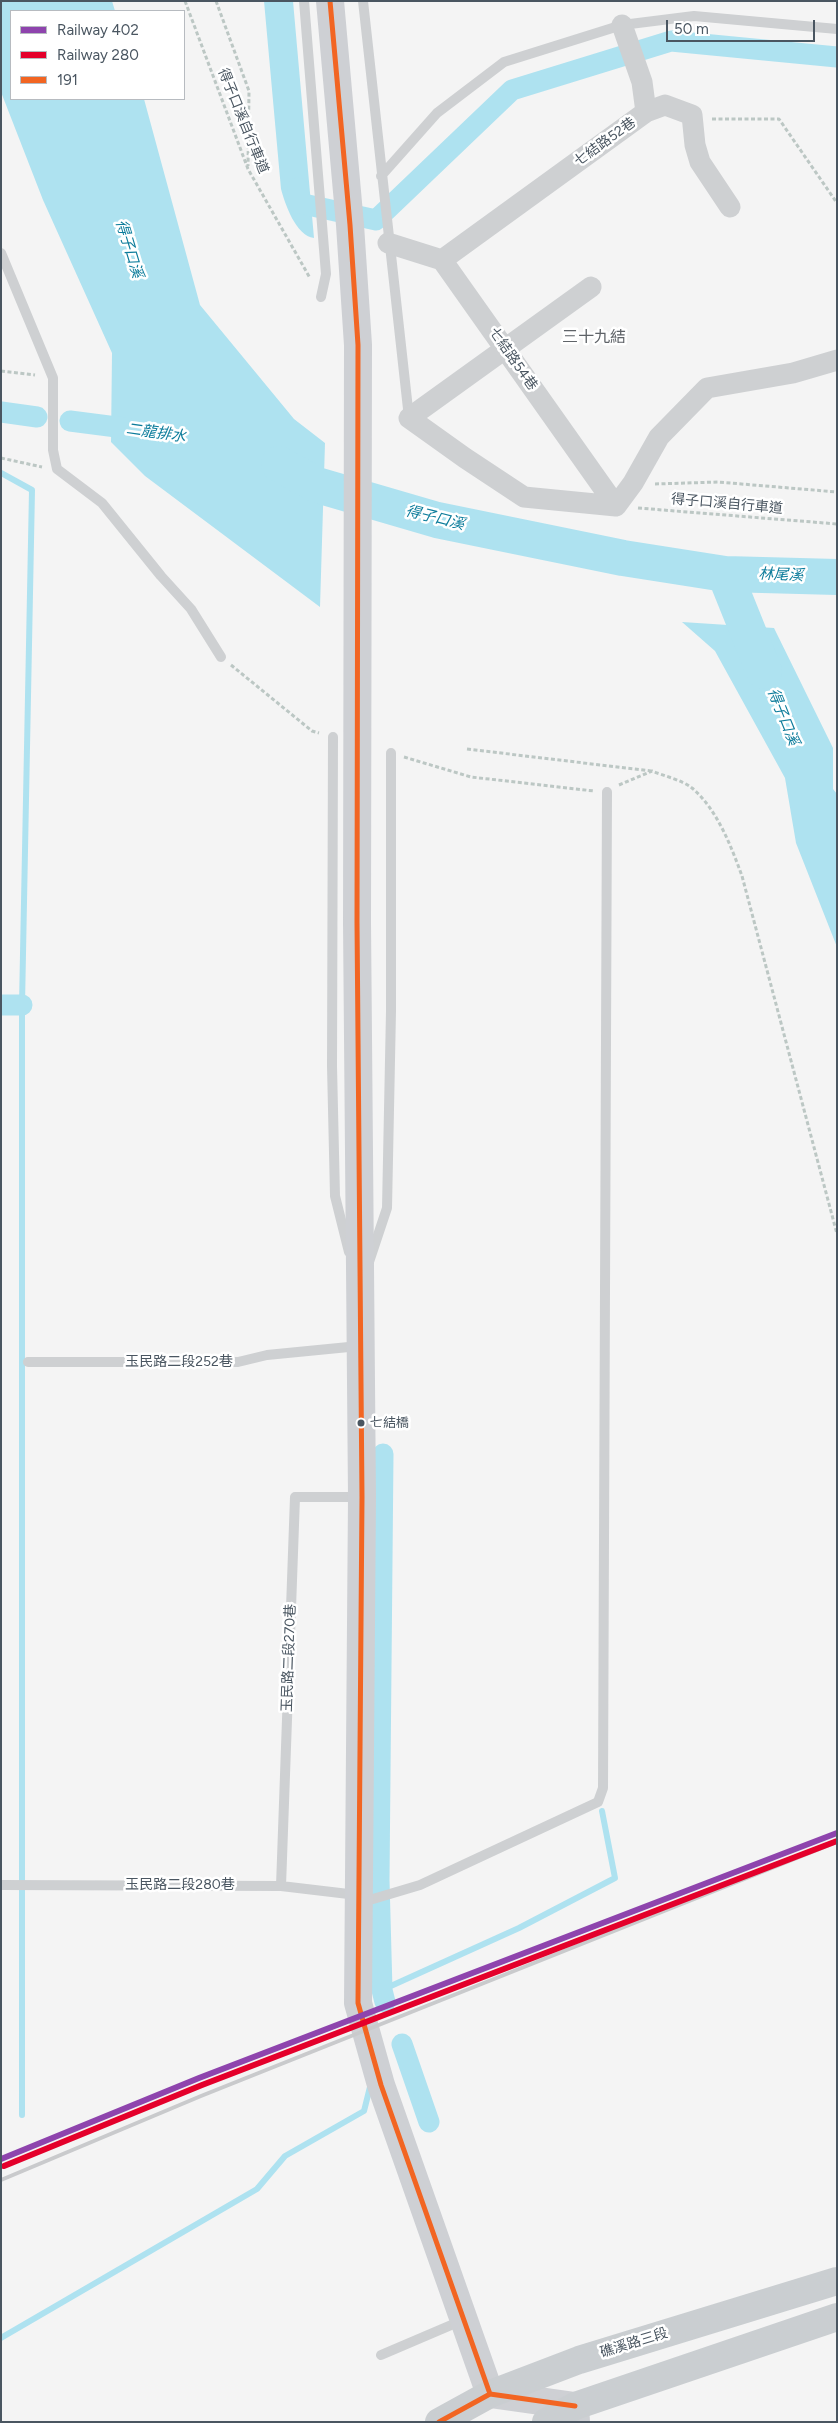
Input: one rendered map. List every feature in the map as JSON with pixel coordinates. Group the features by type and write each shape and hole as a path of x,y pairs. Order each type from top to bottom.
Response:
{"main road":[{"name":"礁溪路三段","path":"439,2422 490,2394 579,2360 837,2281"},
{"path":"546,2422 575,2414 837,2317"}],"street":[{"path":"330,1 350,225 358,345 357,922 359,1346 362,1498 357,1895 358,2003 381,2084 490,2394 575,2414"},
{"path":"622,25 642,82 646,112"},
{"name":"七結路52巷","path":"442,260 646,112 665,105 692,115"},
{"path":"692,115 695,145 700,162 730,207"},
{"path":"388,243 442,260"},
{"name":"七結路54巷","path":"442,260 616,506"},
{"path":"591,287 409,418 464,458 524,497 616,506 633,482 659,437 707,388 793,373 837,360"}],"lane":[{"path":"304,1 326,274 321,298"},
{"path":"362,1 409,418"},
{"path":"381,176 437,113 504,62 622,25 694,16 837,29"},
{"path":"1,253 53,378 53,450 57,469 102,503 160,576 191,609 221,657"},
{"path":"333,737 332,1066 335,1196 359,1294"},
{"path":"359,1294 387,1208 391,1011 391,753"},
{"name":"玉民路二段280巷","path":"1,1885 281,1886 357,1895 373,1899 420,1885 598,1802 603,1788 607,792"},
{"name":"玉民路二段252巷","path":"28,1362 238,1362 267,1355 359,1346"},
{"name":"玉民路二段270巷","path":"281,1886 295,1497 362,1498"},
{"path":"381,2355 464,2319"}],"path":[{"name":"得子口溪自行車道","path":"185,1 248,169 321,298"},
{"path":"216,1 249,91 248,169"},
{"path":"692,115 704,119 779,119 837,203"},
{"path":"1,370 53,378"},
{"path":"1,458 57,469"},
{"path":"633,482 666,485 718,482 837,492"},
{"name":"得子口溪自行車道","path":"616,506 837,524"},
{"path":"467,748 652,771 690,787 703,800 731,845 742,876 837,1234"},
{"path":"607,792 624,782 652,771"}],"water":[{"path":"1,1 112,1 115,10 10,10 10,100 144,100 200,305 294,419 325,443 320,607 145,476 111,442 112,353 43,200 1,92"},
{"path":"264,1 293,1 314,238 302,232 297,226 288,211 281,189"},
{"path":"682,622 774,628 833,748 833,789 837,794 837,947 796,843 785,778 715,651"}],"waterway":[{"path":"298,188 299,203 376,220 512,90 671,41 837,57"},
{"name":"二龍排水","path":"1,412 37,417"},
{"name":"二龍排水","path":"70,421 140,430"},
{"name":"得子口溪","path":"279,464 317,485 437,520 623,558 725,574 837,577"},
{"path":"1,473 32,490 22,1005 22,2115"},
{"name":"得子口溪","path":"725,574 764,671"},
{"path":"1,1005 22,1005"},
{"path":"383,1454 379,1880 382,1990 385,2002"},
{"path":"382,1990 519,1928 615,1878 602,1811"},
{"path":"402,2044 429,2122"},
{"path":"1,2338 257,2189 285,2156 364,2111 370,2087"}],"railway":[{"path":"1,2180 201,2096 837,1842"}],"rail line":[{"name":"402","path":"1,2159 199,2078 837,1833"},
{"name":"280","path":"4,2166 202,2085 837,1841"}],"transit line":[{"name":"191","path":"330,1 350,225 358,345 357,922 362,1497 358,2003 381,2085 490,2394"},
{"name":"191","path":"490,2394 575,2406"},
{"name":"191","path":"439,2422 490,2394"}],"place":[{"name":"七結橋","path":"361,1423"}],"district":[{"name":"三十九結","path":"594,337"}],"water label":[{"name":"林尾溪","path":"781,575"}]}
